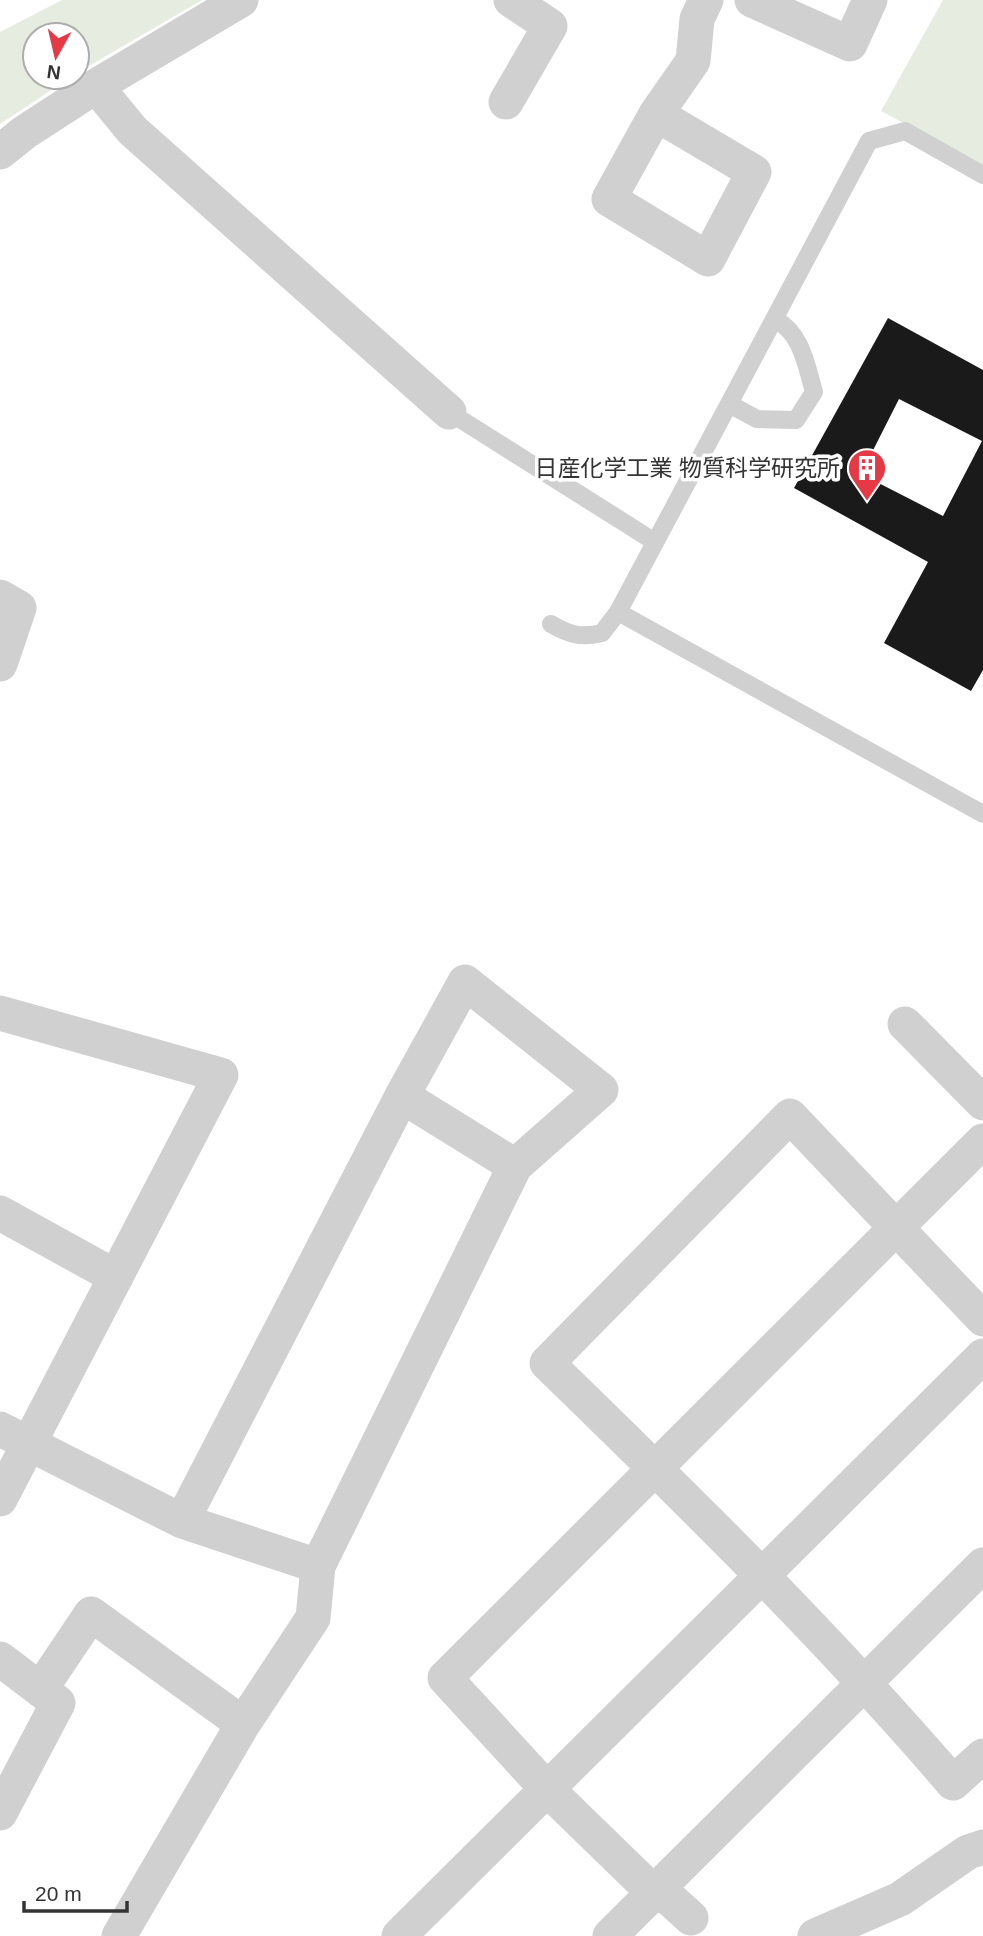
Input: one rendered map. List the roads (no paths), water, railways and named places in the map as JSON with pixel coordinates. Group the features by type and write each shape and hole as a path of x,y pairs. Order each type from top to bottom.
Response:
{"street":[{"path":"0,152 25,132 96,86 241,0"},
{"path":"506,102 550,26 511,0"},
{"path":"656,114 693,61 697,19 706,0"},
{"path":"752,0 850,44 870,0"},
{"path":"96,86 124,121 163,158 449,412"},
{"path":"0,597 19,608 0,664"},
{"path":"119,1936 243,1724 313,1618 318,1566 515,1166 601,1090 466,982 402,1096 182,1521"},
{"path":"0,1013 221,1075 116,1277 14,1437 0,1499"},
{"path":"905,1024 983,1103"},
{"path":"402,1096 515,1166"},
{"path":"983,1320 790,1116 547,1363 763,1574 866,1682 954,1783 983,1756"},
{"path":"691,1918 668,1897 654,1893 547,1789 445,1678 657,1470 983,1141"},
{"path":"0,1213 116,1277"},
{"path":"399,1936 983,1356"},
{"path":"14,1437 182,1521 318,1566"},
{"path":"610,1936 983,1565"},
{"path":"42,1687 91,1614 243,1724"},
{"path":"0,1659 42,1687 58,1703 0,1813"},
{"path":"816,1936 900,1899 978,1855"}],"lane":[{"path":"551,624 570,635 602,633 618,612 869,141 905,131 983,175"},
{"path":"729,404 757,419 796,420 814,392 797,341 788,326 775,319"},
{"path":"449,412 655,542"},
{"path":"618,612 983,814"}],"place":[{"name":"日産化学工業 物質科学研究所","path":"867,502"}]}
